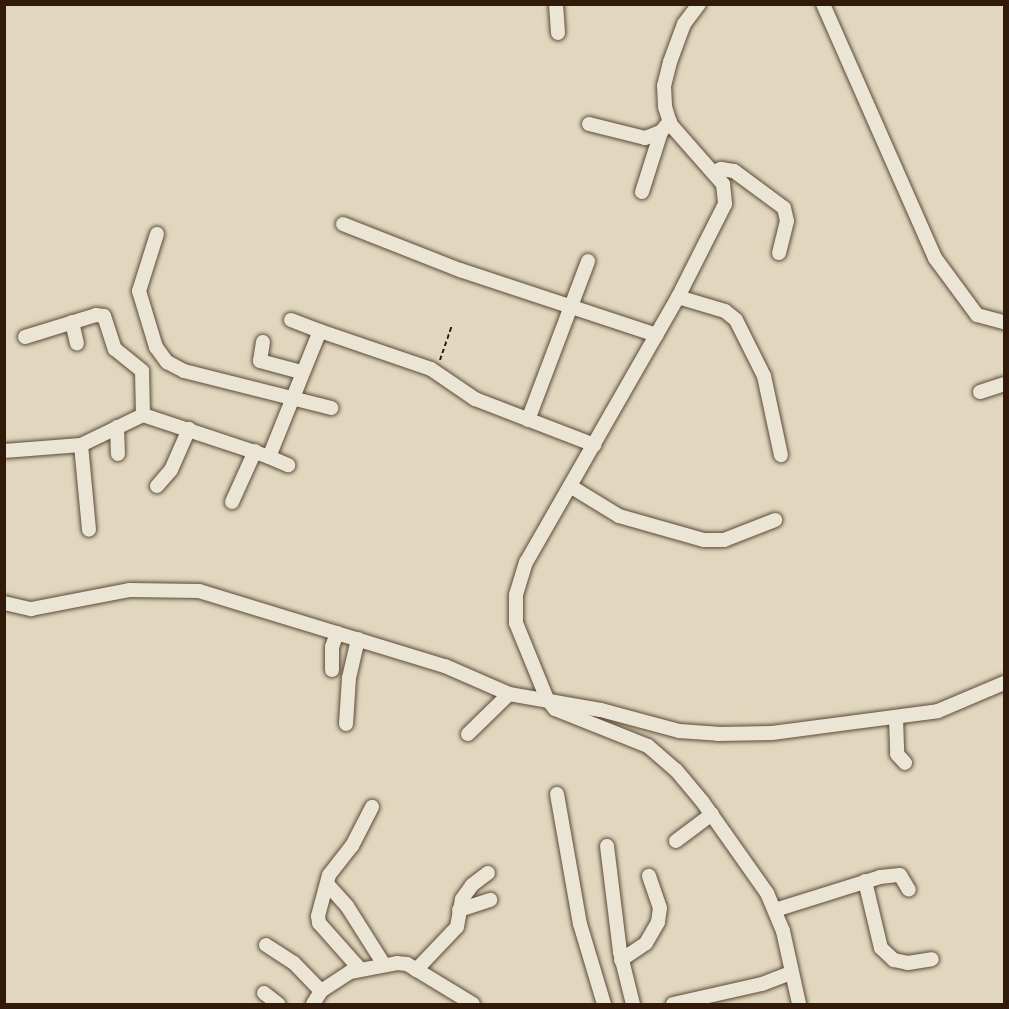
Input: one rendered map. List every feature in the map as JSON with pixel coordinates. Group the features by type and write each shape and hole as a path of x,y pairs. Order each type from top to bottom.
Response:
{"street":[{"path":"556,4 558,33"},
{"path":"642,192 665,127 664,86 684,24 699,4"},
{"path":"823,4 935,258 976,315 1005,322"},
{"path":"589,124 645,138 665,127"},
{"path":"665,127 713,172 724,187 725,204 657,335 526,562 516,595 518,633 547,699 561,712 648,746 676,770 712,814 767,893 775,910 783,931 799,1005"},
{"path":"713,172 721,169 734,171 784,208 787,221 779,253"},
{"path":"343,224 460,270 657,335"},
{"path":"157,234 139,291 161,355 178,369 331,408"},
{"path":"528,420 588,261"},
{"path":"678,297 725,311 736,320 769,392 781,455"},
{"path":"25,337 96,315 106,318 115,349 142,371 143,415"},
{"path":"291,320 436,371 475,399 594,445"},
{"path":"72,322 77,343"},
{"path":"269,457 301,372 320,331"},
{"path":"263,342 260,361 301,372"},
{"path":"980,392 1005,384"},
{"path":"4,451 81,445 143,415 255,451 288,465"},
{"path":"117,427 118,454"},
{"path":"157,486 174,465 189,429"},
{"path":"81,445 89,530"},
{"path":"232,502 255,451"},
{"path":"570,486 620,516 704,540 724,540 775,520"},
{"path":"4,603 31,609 130,590 182,589 445,666 509,694 547,699 679,731 718,734 772,733 896,718 938,711 1005,683"},
{"path":"332,670 332,647 337,633"},
{"path":"346,724 349,678 358,639"},
{"path":"468,734 509,694"},
{"path":"896,718 897,754 904,763"},
{"path":"557,794 580,924 604,1005"},
{"path":"359,968 319,923 329,875 352,846 372,807"},
{"path":"676,841 712,814"},
{"path":"607,846 621,960 633,1005"},
{"path":"416,970 457,927 459,910 467,891 488,873"},
{"path":"775,910 865,881 900,875 909,890"},
{"path":"621,960 646,943 658,922 660,908 649,876"},
{"path":"865,881 881,948 894,960 921,963 932,959"},
{"path":"328,885 347,906 383,963"},
{"path":"459,910 490,900"},
{"path":"266,945 294,963 321,991"},
{"path":"313,1005 321,991 359,968 383,963 406,964 473,1005"},
{"path":"673,1005 762,984 791,973"},
{"path":"264,993 278,1005"}],"path":[{"path":"436,371 452,325"}]}
